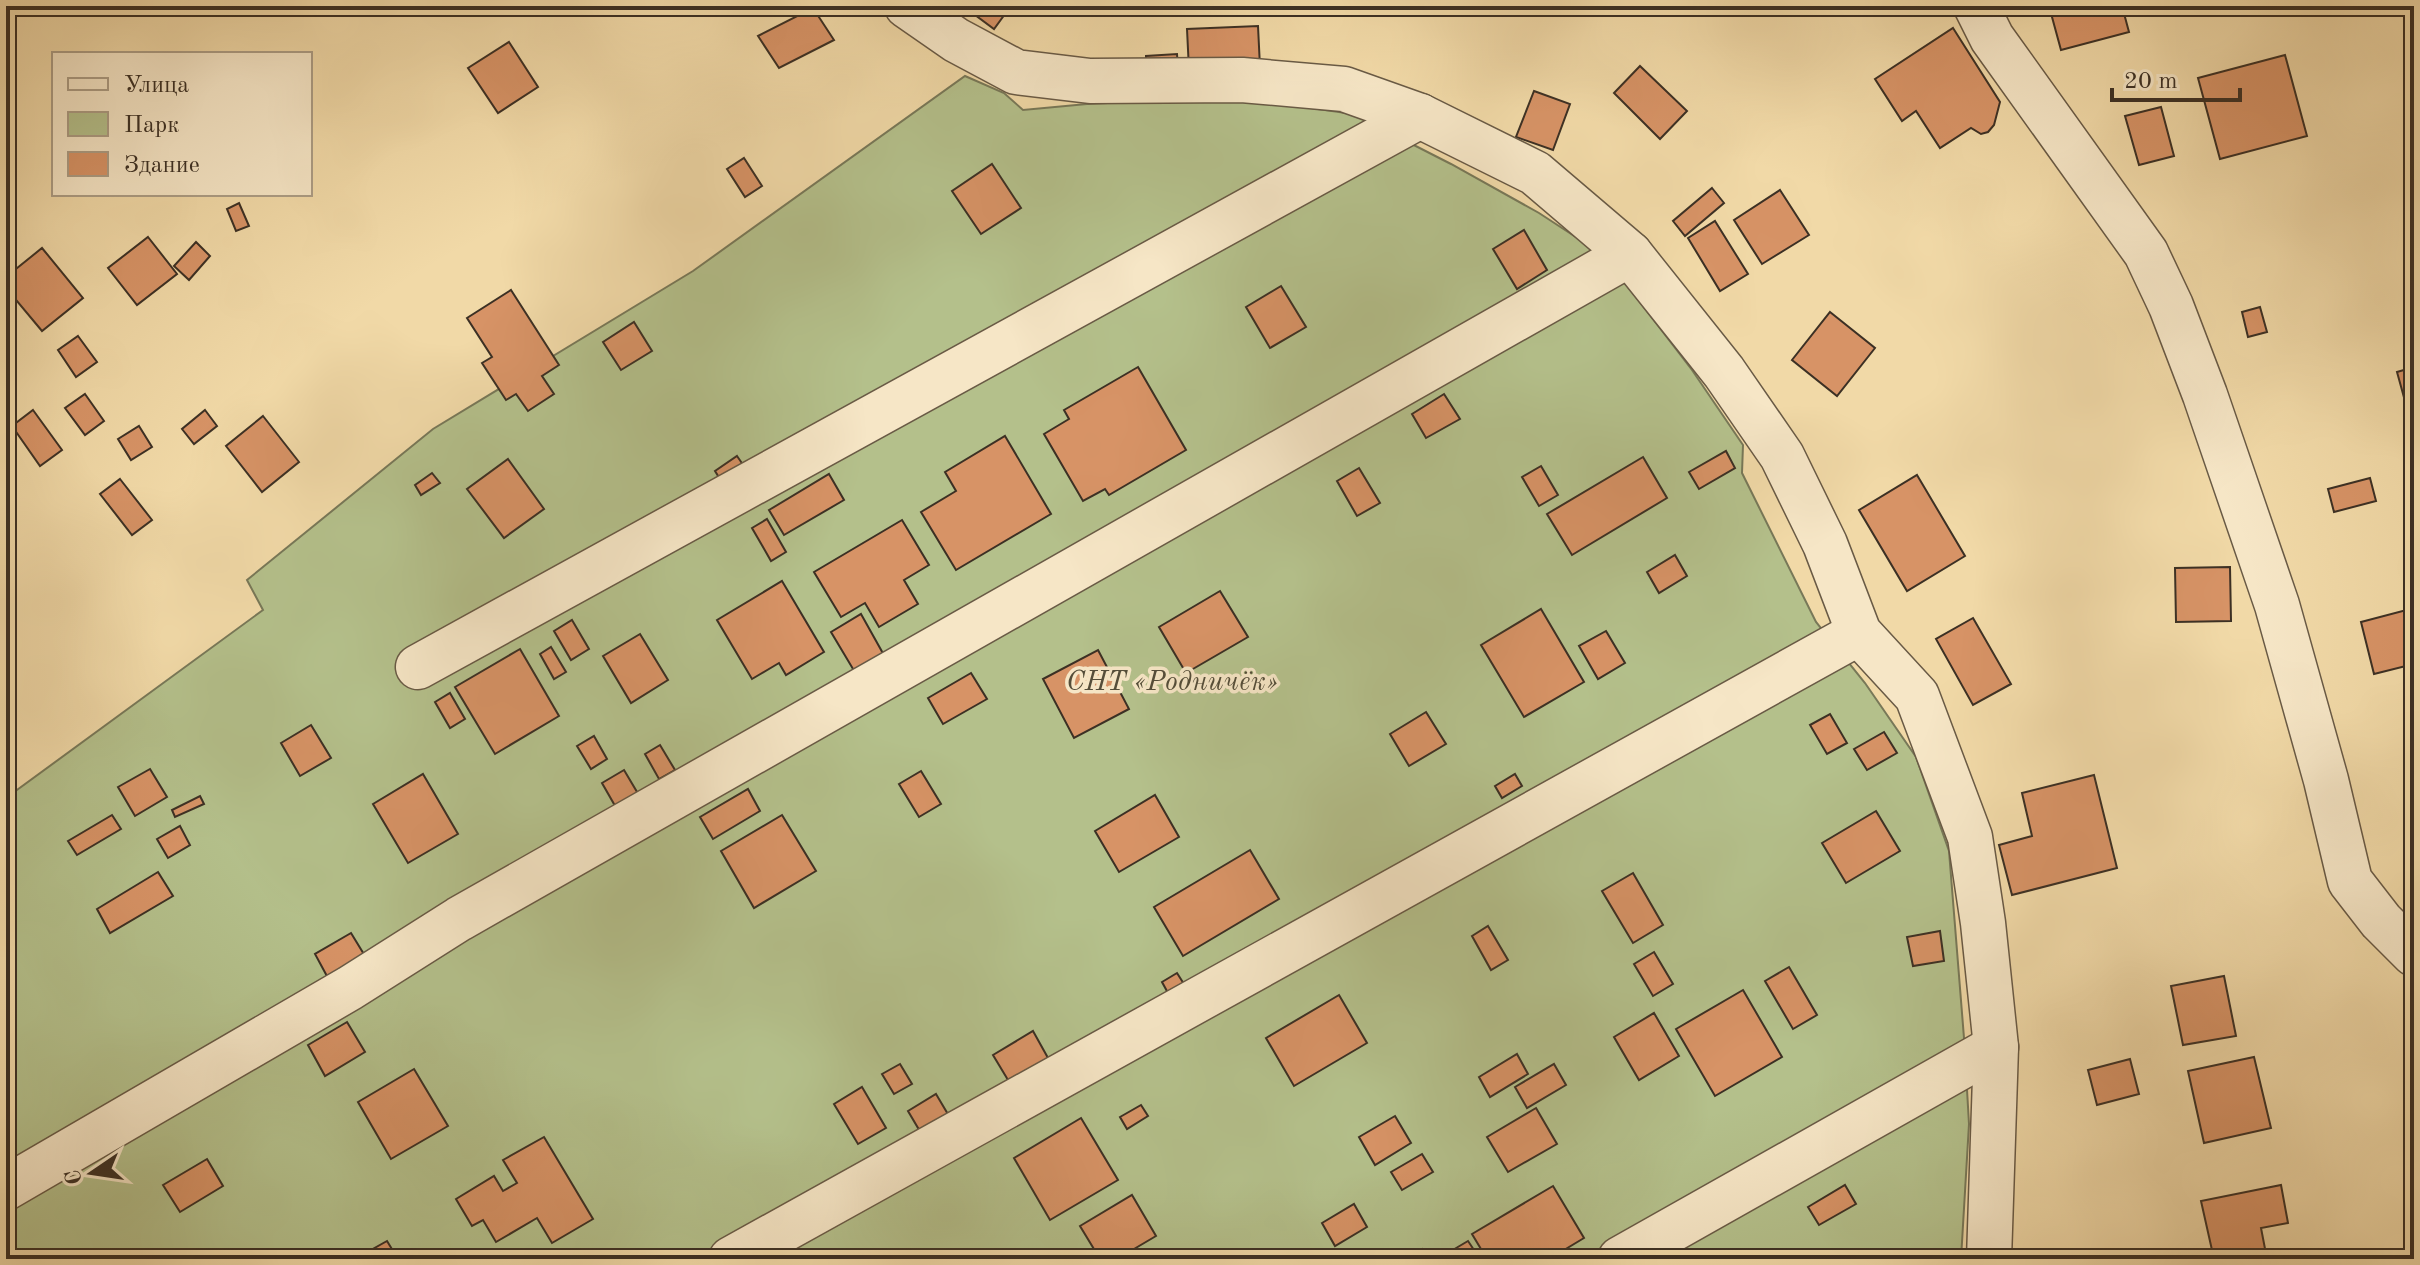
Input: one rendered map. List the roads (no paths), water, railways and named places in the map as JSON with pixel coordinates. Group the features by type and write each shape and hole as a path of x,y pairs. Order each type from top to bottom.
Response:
{"street":[{"path":"907,6 956,40 1016,72 1090,81 1242,80 1344,89 1420,116 1535,173 1630,254 1724,372 1782,456 1825,544 1859,633 1917,696 1970,837 1996,1047 1989,1259"},
{"path":"1976,6 1992,38 2146,253 2171,306 2277,605 2326,780 2350,881 2381,921 2414,954"},
{"path":"418,667 1420,116"},
{"path":"6,1188 350,988 459,919 1630,254"},
{"path":"731,1259 1859,633"},
{"path":"1620,1259 1996,1047"}],"park label":[{"name":"СНТ «Родничёк»","path":"1172,680"}]}
